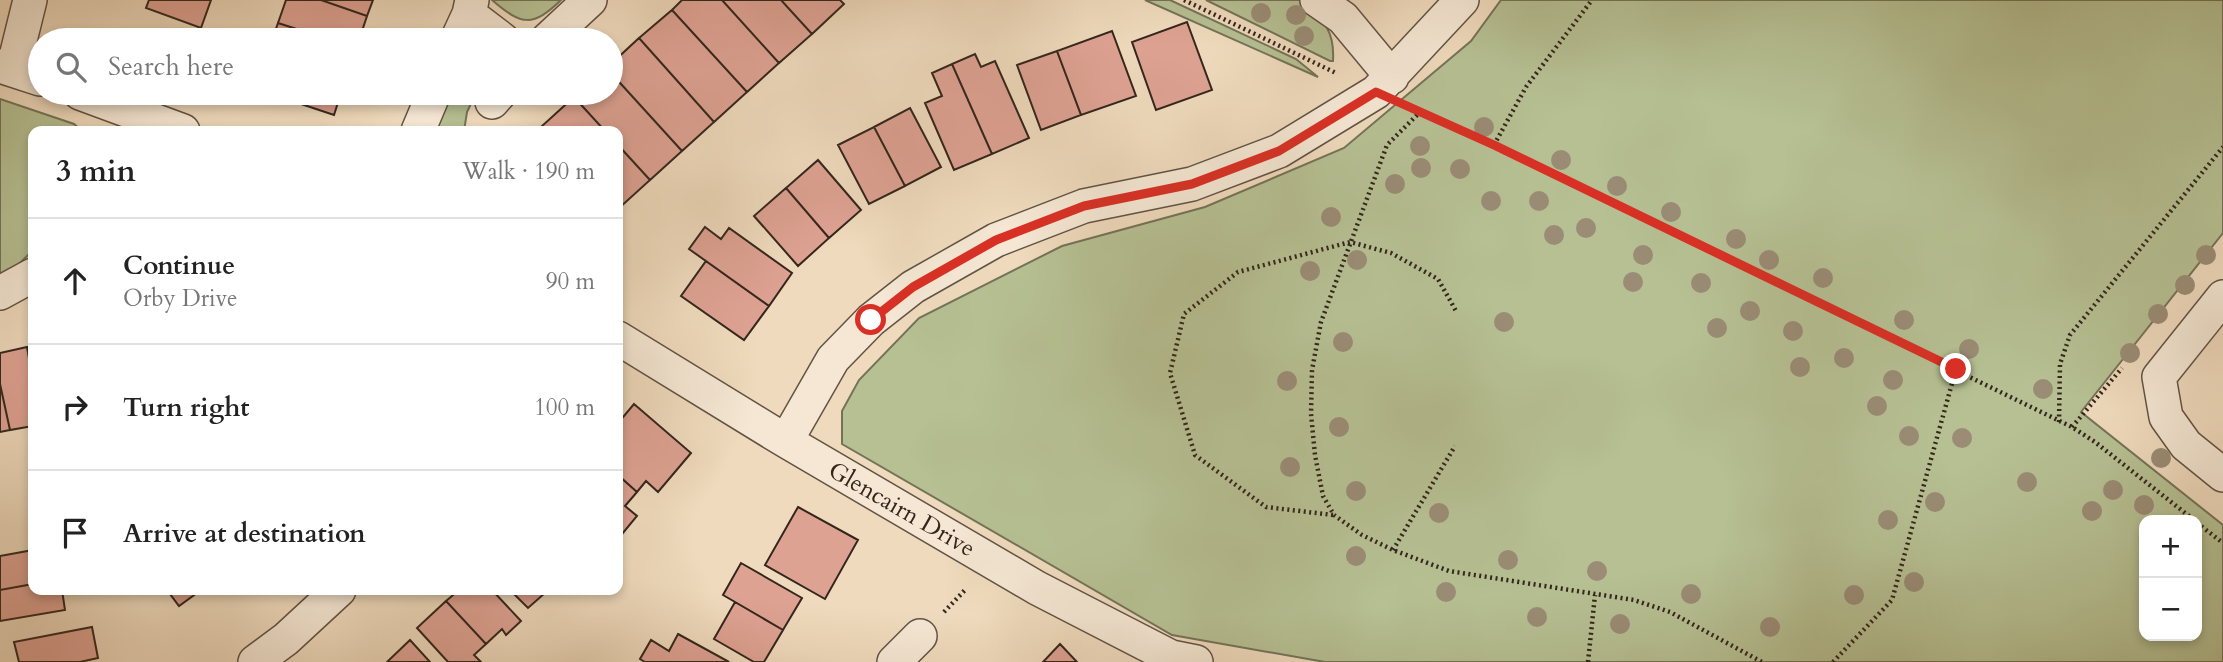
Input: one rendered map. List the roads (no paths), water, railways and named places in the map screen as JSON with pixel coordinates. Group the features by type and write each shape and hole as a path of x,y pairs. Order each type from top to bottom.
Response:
{"street":[{"path":"18,71 30,0"},
{"path":"560,28 590,0"},
{"path":"1317,0 1343,18 1384,84"},
{"path":"786,441 833,359 871,320 913,287 996,240 1084,206 1192,184 1279,151 1384,84 1462,0"},
{"path":"466,18 483,28"},
{"path":"106,105 146,124"},
{"path":"420,126 429,105"},
{"path":"0,293 28,278"},
{"path":"2223,297 2159,377 2166,417 2186,445 2223,475"},
{"name":"Glencairn Drive","path":"623,341 1037,589 1171,657 1196,662"},
{"path":"255,662 286,639 334,595"},
{"path":"894,662 919,636"}]}
